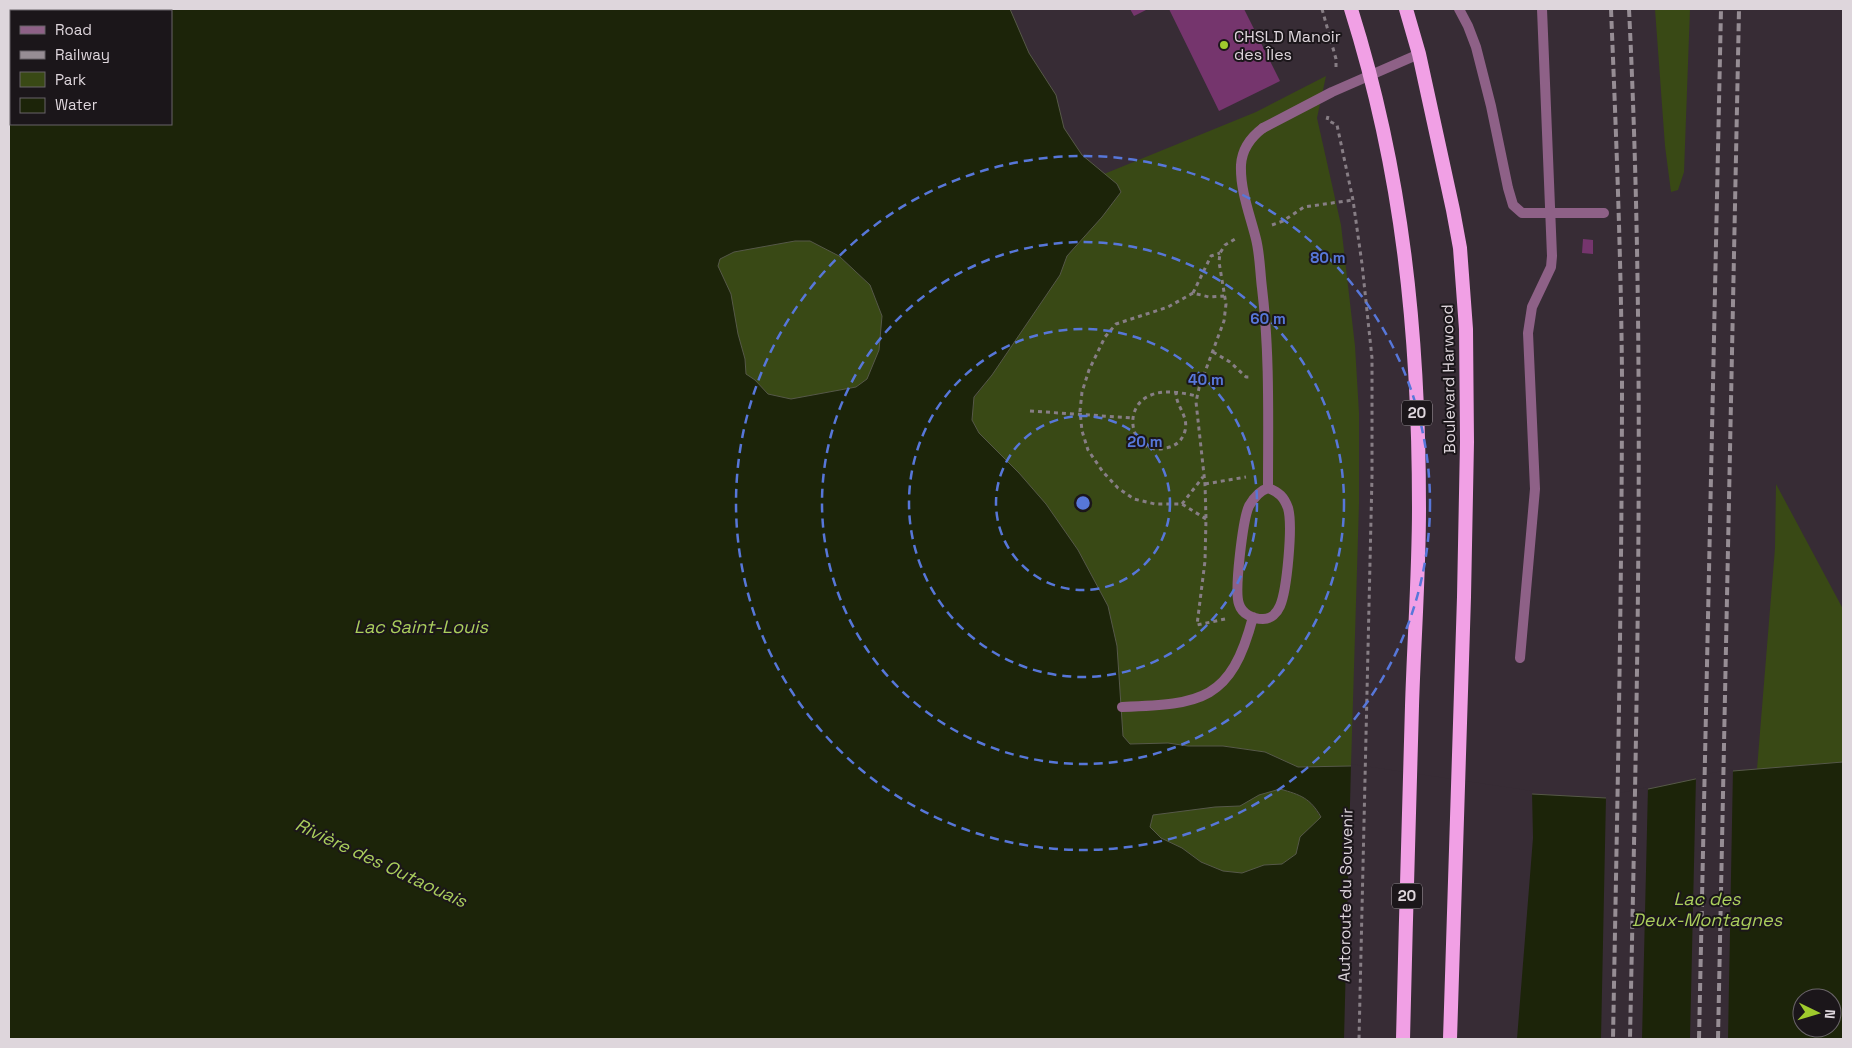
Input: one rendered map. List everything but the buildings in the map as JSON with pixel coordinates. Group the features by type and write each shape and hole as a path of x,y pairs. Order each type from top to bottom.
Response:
{"highway":[{"name":"Boulevard Harwood","path":"1351,9 1384,133 1399,212 1408,275 1414,351 1419,511 1403,1039"},
{"name":"Boulevard Harwood","path":"1406,9 1420,54 1453,210 1460,248 1466,329 1466,510 1450,1039"}],"street":[{"path":"1458,9 1468,26 1476,47 1492,106 1513,205 1522,213 1604,213"},
{"path":"1520,658 1535,489 1528,333 1532,308 1550,267 1552,256 1542,9"},
{"path":"1268,488 1268,383 1265,310 1257,242 1242,182 1241,166 1243,153 1255,134 1263,128 1308,104 1420,54"},
{"path":"1268,488 1278,492 1284,500 1290,523 1284,594 1276,614 1269,618 1253,617 1245,614 1239,604 1237,591 1248,508 1263,490 1268,488"},
{"path":"1122,707 1166,705 1188,701 1206,695 1221,685 1234,670 1249,633 1253,617"}],"path":[{"path":"1322,9 1336,59 1336,68"},
{"path":"1267,228 1283,221 1304,207 1353,200 1337,126 1327,120"},
{"name":"Autoroute du Souvenir","path":"1353,200 1362,264 1372,367 1372,476 1359,1039"},
{"path":"1228,618 1196,625 1202,596 1206,519 1204,484 1196,421 1197,396 1224,321 1226,304 1219,262 1220,253 1225,245 1238,238"},
{"path":"1206,519 1182,504 1155,504 1134,499 1118,488 1103,472 1088,450 1082,431 1080,414 1082,392 1088,370 1104,337 1116,324 1168,307 1193,294 1211,256 1220,253"},
{"path":"1193,294 1209,297 1224,296"},
{"path":"1213,352 1230,362 1246,377"},
{"path":"1176,391 1176,400 1186,422 1180,440 1173,446 1162,449 1143,444 1137,438 1132,428 1133,418 1143,399 1151,395 1176,391 1197,396"},
{"path":"1030,411 1133,418"},
{"path":"1182,504 1203,477"},
{"path":"1204,484 1249,477"}],"green space":[{"path":"1655,9 1690,9 1684,172 1678,190 1671,192 1665,146"},
{"path":"1326,76 1317,118 1341,225 1355,346 1359,413 1359,504 1351,766 1298,767 1265,752 1223,746 1188,746 1168,743 1130,744 1123,736 1117,646 1108,606 1078,550 1019,473 979,433 972,420 974,398 992,375 1060,275 1067,256 1102,217 1121,192 1117,184 1104,174 1256,112"},
{"path":"795,241 810,241 839,256 870,285 882,316 879,350 867,379 856,387 791,399 768,394 755,380 746,375 745,359 718,266 720,259 734,252"},
{"path":"1776,484 1843,609 1843,762 1757,769 1775,548"},
{"path":"1280,789 1304,798 1313,806 1321,818 1300,837 1296,854 1282,864 1264,865 1242,873 1223,871 1201,862 1182,848 1161,838 1150,827 1152,815 1215,807 1240,806 1259,795"}],"water":[{"name":"Lac Saint-Louis","path":"9,9 1010,9 1029,53 1056,95 1064,128 1082,155 1117,184 1121,192 1102,217 1067,256 1060,275 992,375 974,397 972,420 979,433 1019,473 1046,504 1078,550 1108,606 1117,646 1123,736 1130,744 1168,743 1188,746 1223,746 1265,752 1298,767 1351,766 1532,794 1606,798 1733,771 1843,762 1843,1039 9,1039","holes":["795,241 810,241 839,256 870,285 882,316 879,350 867,379 856,387 791,399 768,394 755,380 746,374 745,359 738,334 731,294 718,266 720,259 734,252","1280,789 1294,793 1309,801 1321,817 1300,837 1296,854 1282,864 1264,865 1242,873 1223,871 1201,862 1182,848 1161,838 1150,827 1153,815 1215,807 1240,806 1259,795"]}],"pier":[{"path":"1351,764 1532,791 1533,838 1517,1039 1344,1039"},
{"path":"1733,769 1728,1039 1690,1039 1696,776"},
{"path":"1648,787 1642,1039 1601,1039 1606,796"}],"railway":[{"path":"1611,9 1622,376 1613,1039"},
{"path":"1629,9 1634,138 1639,395 1637,653 1630,1039"},
{"path":"1699,1039 1721,9"},
{"path":"1718,1039 1739,9"}],"place":[{"name":"CHSLD Manoir des Îles","path":"1224,45"}],"water label":[{"name":"Rivière des Outaouais","path":"381,863"},
{"name":"Lac des Deux-Montagnes","path":"1707,910"}]}
